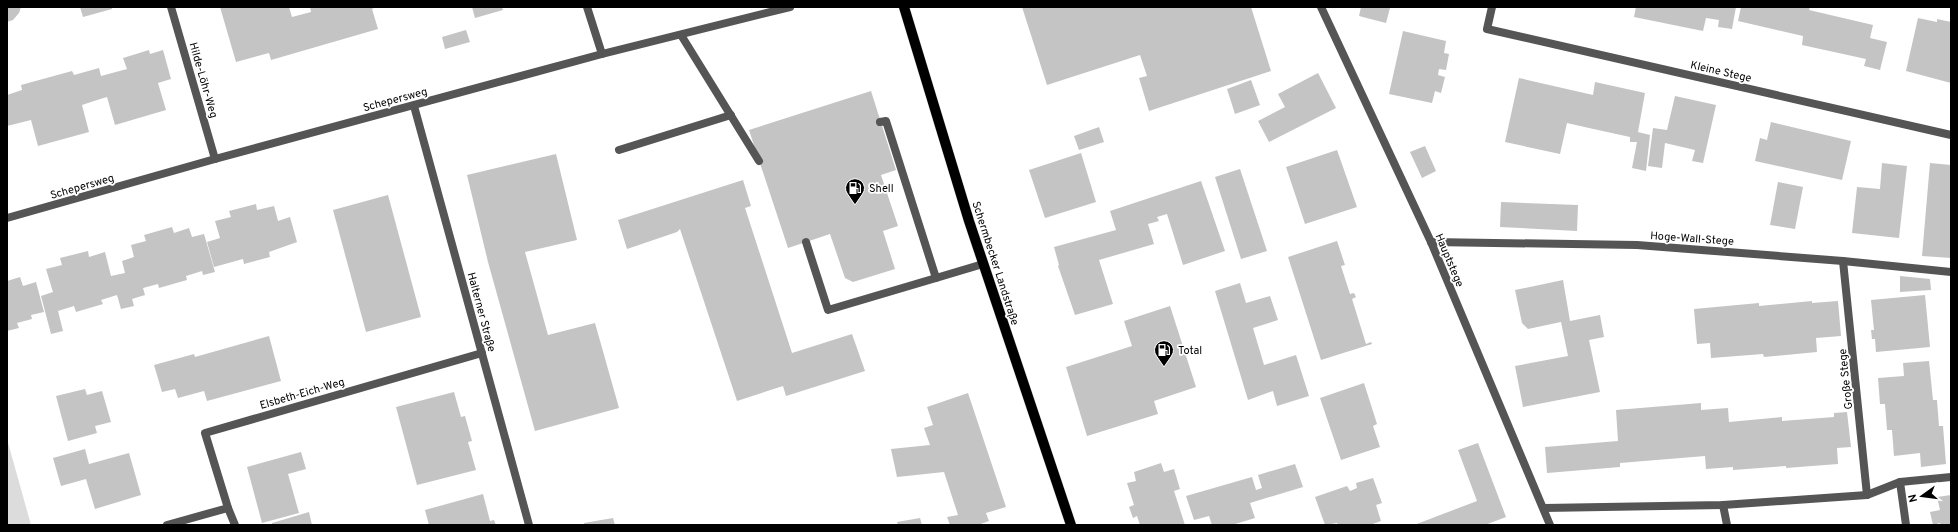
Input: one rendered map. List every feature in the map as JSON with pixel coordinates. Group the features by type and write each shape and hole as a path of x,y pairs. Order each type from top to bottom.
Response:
{"main road":[{"name":"Schermbecker Landstraße","path":"904,7 968,221 1071,525"}],"street":[{"name":"Hilde-Löhr-Weg","path":"171,7 215,159"},
{"path":"587,7 602,54"},
{"name":"Schepersweg","path":"7,218 215,159 602,54 790,7"},
{"name":"Hauptstege","path":"1321,7 1430,242 1550,525"},
{"name":"Kleine Stege","path":"1492,7 1487,29 1951,136"},
{"path":"681,35 759,161"},
{"name":"Halterner Straße","path":"414,106 528,525"},
{"path":"619,150 731,115"},
{"path":"880,122 886,121 936,278"},
{"path":"806,242 828,310 983,264"},
{"name":"Hoge-Wall-Stege","path":"1430,242 1637,245 1843,260 1951,272"},
{"name":"Große Stege","path":"1843,260 1867,495"},
{"name":"Elsbeth-Eich-Weg","path":"235,525 228,508 205,433 482,353"},
{"path":"1544,508 1722,505 1867,495 1900,482 1951,478"},
{"path":"1900,482 1906,525"},
{"path":"1722,505 1727,525"},
{"path":"167,525 228,508"}],"shaded area":[{"path":"7,439 31,525 7,525"}],"building":[{"path":"7,7 21,7 19,13 13,20 7,22"},
{"path":"80,7 112,7 112,9 83,17"},
{"path":"220,7 289,7 292,17 311,12 310,7 376,7 372,9 378,29 271,60 269,53 236,62"},
{"path":"472,7 502,7 503,10 475,18"},
{"path":"1022,7 1251,7 1271,71 1149,111 1139,78 1147,76 1140,55 1047,85"},
{"path":"1361,7 1390,8 1386,23 1359,16"},
{"path":"1636,7 1736,7 1732,29 1718,27 1719,20 1706,18 1703,31 1634,17"},
{"path":"1741,7 1810,7 1809,10 1873,25 1870,38 1887,42 1880,70 1864,66 1866,59 1802,45 1803,36 1738,21"},
{"path":"1918,18 1937,22 1937,19 1951,22 1951,83 1906,71"},
{"path":"466,30 470,42 445,49 442,37"},
{"path":"1403,31 1446,41 1444,53 1449,54 1446,70 1439,69 1438,75 1445,77 1441,93 1435,91 1432,103 1389,94"},
{"path":"149,50 150,54 163,50 171,79 158,83 166,110 115,125 107,97 82,105 89,132 38,146 31,120 7,126 7,95 22,90 21,85 72,71 74,75 99,68 101,76 127,69 123,58"},
{"path":"1318,73 1336,108 1269,142 1258,121 1285,107 1278,94"},
{"path":"1519,78 1593,95 1595,82 1645,93 1638,132 1650,135 1646,171 1632,168 1637,142 1630,142 1630,137 1567,123 1560,154 1505,142"},
{"path":"1251,80 1260,105 1235,114 1227,89"},
{"path":"871,91 896,170 881,175 898,226 883,231 895,269 853,282 845,278 830,234 788,248 749,130"},
{"path":"1675,96 1716,105 1703,163 1692,161 1695,150 1665,143 1662,168 1648,166 1653,128 1667,130"},
{"path":"1771,122 1851,141 1842,180 1755,161 1760,138 1767,140"},
{"path":"1099,127 1104,142 1079,150 1074,136"},
{"path":"1425,146 1436,171 1422,178 1410,152"},
{"path":"1337,150 1357,207 1305,224 1286,167"},
{"path":"1081,153 1096,202 1045,218 1029,170"},
{"path":"556,154 577,240 525,252 548,335 595,323 619,408 535,431 488,262 467,175"},
{"path":"1882,163 1907,166 1899,238 1852,233 1857,187 1880,189"},
{"path":"1930,163 1951,165 1951,258 1922,256"},
{"path":"1240,169 1267,251 1241,259 1215,177"},
{"path":"743,180 751,206 745,208 792,353 852,334 865,371 786,396 783,386 737,401 680,229 677,232 627,249 618,220"},
{"path":"1201,181 1225,251 1183,265 1167,214 1157,217 1159,221 1148,224 1154,244 1099,260 1113,304 1075,315 1058,266 1054,247 1116,230 1110,211"},
{"path":"1778,182 1803,187 1795,229 1770,225"},
{"path":"388,195 421,317 366,332 333,210"},
{"path":"1501,202 1578,205 1577,231 1500,227"},
{"path":"256,204 257,210 274,206 278,221 290,217 297,242 269,252 270,257 244,264 243,259 214,267 207,242 220,238 215,221 231,217 229,211"},
{"path":"172,227 174,233 189,228 192,237 204,234 215,272 203,275 202,271 186,276 187,280 159,288 158,284 143,288 145,295 132,299 134,306 121,309 117,295 101,300 103,304 76,312 74,306 58,311 63,331 51,334 41,296 53,292 46,269 62,265 60,258 88,251 89,257 105,252 111,276 125,273 122,261 134,257 131,245 146,241 144,235"},
{"path":"1337,241 1345,265 1341,266 1350,294 1354,293 1356,297 1352,299 1366,344 1371,342 1372,344 1321,360 1288,257"},
{"path":"1900,276 1930,279 1931,290 1900,292"},
{"path":"20,277 23,286 36,282 44,312 31,315 32,319 17,323 19,328 7,331 7,281"},
{"path":"1563,280 1570,321 1600,315 1604,337 1589,340 1600,392 1523,407 1515,366 1568,356 1561,322 1528,329 1522,323 1515,290"},
{"path":"1240,283 1246,303 1270,296 1278,320 1253,328 1264,365 1296,355 1309,396 1277,406 1273,391 1248,400 1215,291"},
{"path":"1925,295 1930,347 1876,352 1875,339 1872,339 1871,330 1874,330 1871,300"},
{"path":"1812,301 1812,303 1838,301 1841,336 1816,338 1817,352 1764,357 1763,354 1711,358 1710,343 1697,344 1694,309 1759,303 1759,306"},
{"path":"1170,306 1196,387 1154,401 1158,414 1087,436 1066,367 1132,346 1124,321"},
{"path":"269,336 281,381 207,401 204,391 178,398 175,389 162,392 154,365 194,354 195,357"},
{"path":"1929,361 1933,400 1937,400 1939,426 1943,426 1946,464 1921,467 1920,453 1894,456 1892,430 1887,430 1885,404 1880,404 1878,378 1904,376 1903,363"},
{"path":"1364,383 1377,424 1373,426 1380,447 1341,460 1320,398"},
{"path":"85,389 87,395 102,391 111,422 95,426 97,433 68,441 56,396"},
{"path":"454,392 461,417 465,416 472,441 468,442 476,470 417,485 396,407"},
{"path":"968,393 1006,507 986,513 989,521 978,525 950,525 947,517 958,515 944,472 897,477 891,449 930,445 924,428 933,425 927,407"},
{"path":"1701,403 1701,410 1728,408 1729,422 1782,417 1782,421 1834,417 1834,413 1847,412 1851,447 1837,448 1838,464 1786,468 1786,466 1733,470 1733,467 1706,469 1705,456 1620,463 1620,467 1547,473 1545,447 1618,441 1616,410"},
{"path":"1478,443 1506,517 1485,525 1414,525 1477,501 1458,450"},
{"path":"85,449 89,464 129,453 141,495 95,509 86,479 61,486 53,458"},
{"path":"301,452 306,469 288,474 299,513 262,523 247,467"},
{"path":"1161,463 1164,472 1174,469 1180,489 1174,491 1185,525 1140,525 1137,516 1133,518 1129,507 1134,505 1127,483 1136,481 1134,472"},
{"path":"1295,464 1303,487 1250,503 1255,518 1232,525 1212,525 1209,516 1194,520 1186,496 1252,477 1256,490 1262,488 1258,475"},
{"path":"1373,478 1382,503 1376,505 1381,521 1370,525 1338,525 1337,523 1325,525 1315,497 1347,486 1350,491 1357,488 1356,483"},
{"path":"483,494 490,521 494,520 496,525 429,525 425,510"},
{"path":"1951,495 1951,525 1941,525 1940,523 1933,525 1930,512 1940,510 1937,497"},
{"path":"309,512 312,525 272,525 272,523"},
{"path":"613,518 615,525 584,525 584,523"},
{"path":"920,518 922,525 898,525 897,522"}],"place":[{"name":"Shell","path":"855,205"},
{"name":"Total","path":"1164,367"}]}
